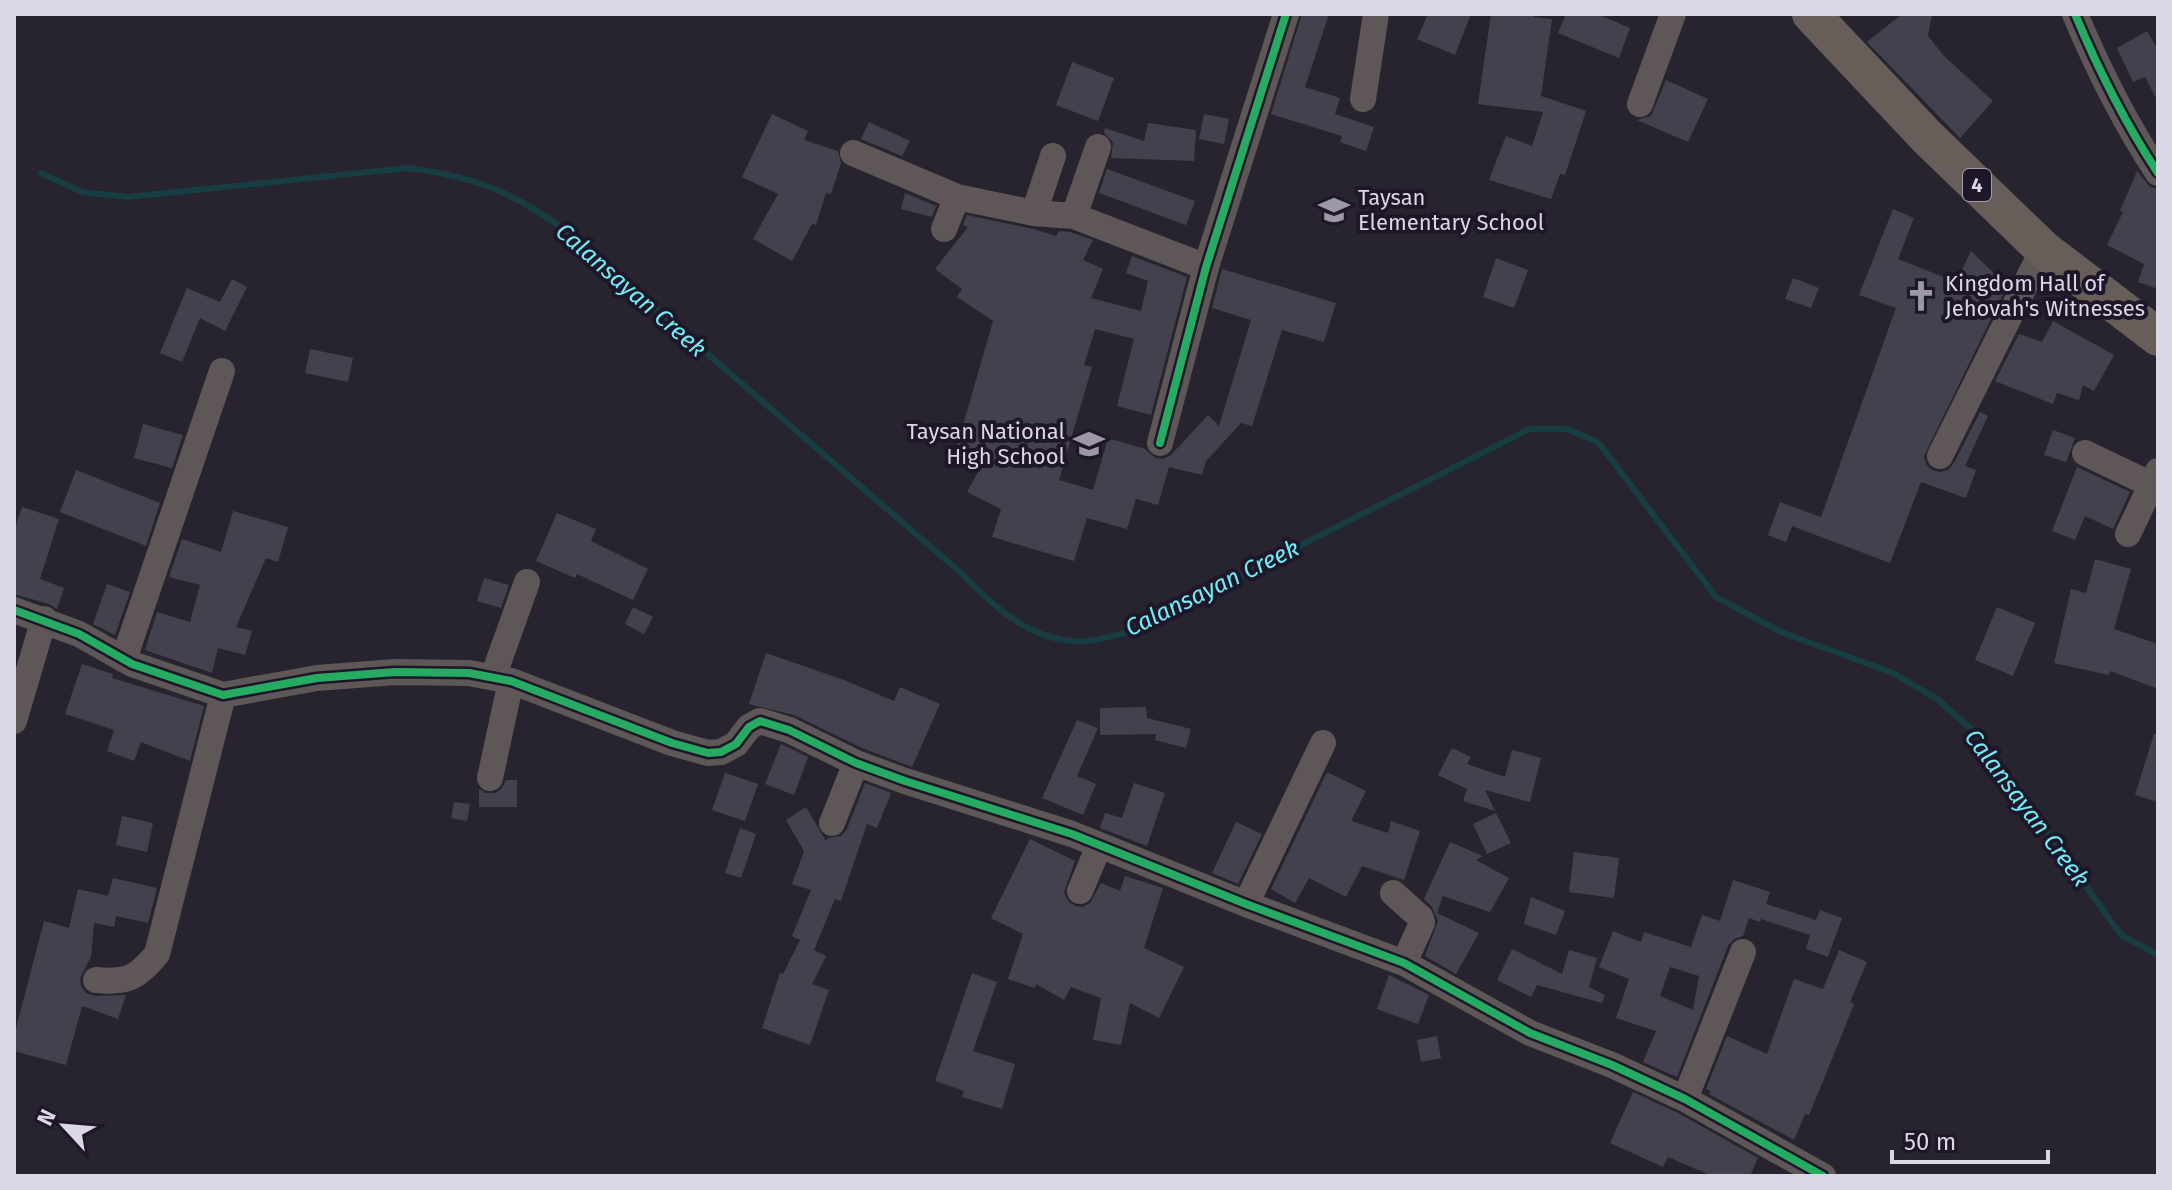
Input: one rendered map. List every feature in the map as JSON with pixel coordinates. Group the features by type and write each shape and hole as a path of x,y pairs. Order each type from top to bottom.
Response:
{"highway":[{"name":"4","path":"1811,14 1927,137 2043,249 2158,337"}],"street":[{"path":"1160,443 1206,267 1286,14"},
{"path":"1363,99 1376,14"},
{"path":"1640,104 1673,14"},
{"path":"2075,14 2127,123 2158,173"},
{"path":"1074,216 1098,147"},
{"path":"853,153 957,197 1034,213 1074,216 1206,267"},
{"path":"1034,213 1053,156"},
{"path":"944,229 957,197"},
{"path":"1940,456 2043,249"},
{"path":"124,659 222,371"},
{"path":"2085,453 2155,478 2128,534"},
{"path":"490,778 502,679 527,582"},
{"path":"14,610 79,634 124,659 223,695 317,678 395,672 469,673 502,679 672,743 708,753 721,752 736,744 749,727 760,721 789,730 856,763 1072,834 1404,963 1530,1033 1612,1065 1685,1099 1823,1176"},
{"path":"14,721 44,619"},
{"path":"96,980 115,982 140,974 157,954 223,695"},
{"path":"1246,904 1323,743"},
{"path":"832,823 856,763"},
{"path":"1080,891 1099,846"},
{"path":"1393,893 1421,918 1422,923 1404,963"},
{"path":"1685,1099 1743,952"}],"building":[{"path":"1302,14 1329,14 1305,87 1340,98 1335,114 1374,127 1366,151 1340,142 1342,136 1271,114"},
{"path":"1428,14 1471,14 1455,55 1417,39"},
{"path":"1491,14 1535,14 1534,17 1552,19 1541,96 1586,111 1565,175 1560,174 1551,199 1489,180 1506,136 1532,146 1543,112 1478,104"},
{"path":"1566,14 1597,14 1630,28 1619,58 1558,33"},
{"path":"1902,14 1932,14 1928,36 1944,56 1993,101 1960,138 1867,42"},
{"path":"2147,31 2158,50 2158,102 2145,77 2133,82 2117,48"},
{"path":"1072,62 1114,78 1098,121 1056,105"},
{"path":"1666,80 1708,99 1688,142 1637,120 1651,116"},
{"path":"772,114 808,131 804,140 838,151 841,163 831,194 826,193 816,225 812,224 792,261 753,239 778,194 742,177"},
{"path":"1204,114 1229,119 1224,144 1199,139"},
{"path":"869,122 910,141 902,156 861,139"},
{"path":"1148,123 1196,130 1194,161 1111,158 1113,143 1104,132 1105,128 1144,141"},
{"path":"1107,169 1195,201 1186,225 1099,193"},
{"path":"2137,171 2150,187 2158,189 2158,289 2138,282 2144,264 2107,245 2123,212 2120,211"},
{"path":"905,193 936,206 932,217 901,209"},
{"path":"1893,209 1914,218 1898,259 1956,282 1971,251 2007,286 1924,456 1932,470 1948,470 1980,412 1988,416 1965,466 1976,470 1966,498 1921,482 1890,563 1792,526 1786,542 1768,535 1780,502 1821,517 1896,308 1859,295"},
{"path":"967,215 1056,236 1059,231 1070,232 1093,240 1083,260 1103,269 1091,298 1141,311 1148,281 1126,273 1132,256 1187,277 1151,415 1117,406 1134,339 1095,329 1084,365 1092,367 1059,480 1093,490 1108,438 1145,449 1155,458 1163,459 1171,455 1208,415 1219,426 1251,320 1212,308 1222,269 1336,303 1324,342 1282,330 1252,426 1241,423 1206,461 1202,475 1169,467 1158,505 1136,499 1127,529 1087,518 1074,561 992,537 1001,509 967,492 984,461 955,453 993,321 957,297 962,289 935,269 968,227 963,225"},
{"path":"1496,258 1528,270 1514,308 1483,297"},
{"path":"1793,278 1819,288 1811,308 1785,299"},
{"path":"232,279 247,287 225,331 200,318 182,362 160,353 187,288 220,302"},
{"path":"2053,321 2114,355 2094,391 2083,385 2079,400 2057,393 2053,404 1995,381 2019,334 2042,342"},
{"path":"310,349 353,358 348,382 305,373"},
{"path":"143,424 183,435 172,468 134,458"},
{"path":"2053,430 2075,438 2066,462 2044,455"},
{"path":"2077,467 2130,492 2113,529 2085,516 2075,540 2052,531"},
{"path":"76,470 160,503 146,546 60,512"},
{"path":"22,507 59,519 40,579 64,588 57,609 14,594 14,531"},
{"path":"233,511 288,527 278,562 266,558 236,627 252,631 245,655 218,648 212,673 145,650 157,612 190,622 200,585 169,577 182,539 221,552"},
{"path":"557,513 596,529 591,541 648,569 633,600 577,574 575,578 536,561"},
{"path":"2095,559 2131,569 2114,629 2158,644 2158,689 2110,671 2109,675 2054,663 2071,589 2086,593"},
{"path":"484,578 509,585 501,608 477,601"},
{"path":"107,584 130,592 115,635 93,624"},
{"path":"633,607 653,617 644,634 625,624"},
{"path":"1997,607 2035,623 2013,676 1975,660"},
{"path":"766,653 894,701 900,687 940,704 912,767 862,748 794,715 749,704"},
{"path":"82,664 113,674 112,678 204,706 190,761 141,742 134,761 107,751 114,730 65,714"},
{"path":"1146,707 1147,718 1191,729 1186,748 1155,740 1156,734 1100,735 1100,708"},
{"path":"1077,720 1098,728 1077,776 1096,784 1083,815 1042,798"},
{"path":"2154,734 2158,734 2158,802 2135,795"},
{"path":"781,744 808,757 794,795 765,784"},
{"path":"1452,748 1471,757 1467,764 1505,777 1512,750 1541,758 1530,802 1485,790 1495,811 1463,801 1467,789 1438,775"},
{"path":"1327,772 1366,791 1351,821 1388,833 1391,821 1420,831 1404,880 1362,866 1346,897 1309,878 1295,903 1271,889"},
{"path":"725,773 758,784 745,821 712,810"},
{"path":"506,780 517,780 517,807 479,807 479,789 496,793"},
{"path":"865,783 891,793 877,828 867,824 841,901 835,899 814,950 826,956 812,984 829,990 810,1045 762,1028 780,973 783,974 800,940 792,936 811,890 792,884 804,851 786,820 806,807 826,841 841,836 847,829"},
{"path":"1134,783 1165,793 1147,846 1100,828 1105,813 1122,818"},
{"path":"454,802 470,804 467,821 451,818"},
{"path":"1496,813 1511,843 1487,854 1473,824"},
{"path":"122,816 153,823 147,852 116,845"},
{"path":"1236,822 1262,834 1238,884 1212,873"},
{"path":"740,828 756,834 741,878 725,873"},
{"path":"1030,839 1075,861 1064,892 1068,901 1075,906 1083,907 1090,903 1101,883 1120,891 1125,876 1163,888 1144,948 1184,967 1159,1018 1130,1003 1121,1045 1093,1040 1101,998 1071,987 1064,1000 1036,984 1035,988 1008,979 1023,934 991,918"},
{"path":"1450,842 1483,856 1476,860 1509,878 1490,912 1443,896 1437,913 1479,933 1456,974 1425,956 1438,921 1432,907 1424,899"},
{"path":"1574,852 1619,858 1614,898 1569,892"},
{"path":"113,878 157,888 148,923 116,916 114,927 94,923 91,957 80,978 81,986 86,993 95,996 126,995 118,1019 82,1006 66,1065 14,1051 14,1036 44,921 69,928 78,889 108,896"},
{"path":"1733,880 1770,892 1766,904 1816,920 1820,910 1842,918 1828,957 1806,949 1810,935 1749,918 1743,936 1734,939 1728,946 1677,1077 1643,1062 1656,1031 1616,1018 1629,979 1599,967 1613,931 1641,942 1644,932 1691,947 1702,915 1720,921","holes":["1670,967 1699,976 1693,1010 1660,996"]},
{"path":"1531,897 1565,911 1556,935 1524,924"},
{"path":"1512,949 1562,974 1569,950 1597,958 1589,987 1605,995 1602,1003 1537,985 1531,997 1497,980"},
{"path":"1839,950 1867,962 1850,1002 1854,1004 1841,1037 1809,1115 1805,1114 1794,1140 1709,1094 1711,1091 1706,1089 1727,1036 1767,1054 1794,979 1823,989"},
{"path":"972,973 997,982 973,1051 1015,1064 1002,1109 962,1097 964,1091 935,1081"},
{"path":"1389,975 1429,995 1418,1024 1377,1009"},
{"path":"1437,1036 1441,1058 1421,1062 1417,1040"},
{"path":"1633,1092 1678,1113 1758,1158 1750,1176 1712,1176 1668,1157 1663,1167 1610,1143"}],"waterway":[{"name":"Calansayan Creek","path":"41,173 82,192 128,197 407,168 451,175 507,194 562,228 1002,611 1033,630 1068,641 1088,641 1130,632 1529,429 1567,429 1598,442 1716,597 1781,632 1893,673 1937,699 1976,733 2121,935 2158,955"}],"cycle path":[{"path":"1160,443 1206,267 1286,14"},
{"path":"2075,14 2113,95 2158,173"},
{"path":"14,610 79,634 132,664 223,695 317,678 395,672 469,673 511,681 672,743 708,753 721,752 736,744 749,727 760,721 789,730 856,763 1072,834 1404,963 1530,1033 1612,1065 1685,1099 1823,1176"}],"place":[{"name":"Taysan Elementary School","path":"1334,210"},
{"name":"Kingdom Hall of Jehovah's Witnesses","path":"1921,296"},
{"name":"Taysan National High School","path":"1089,444"}]}
